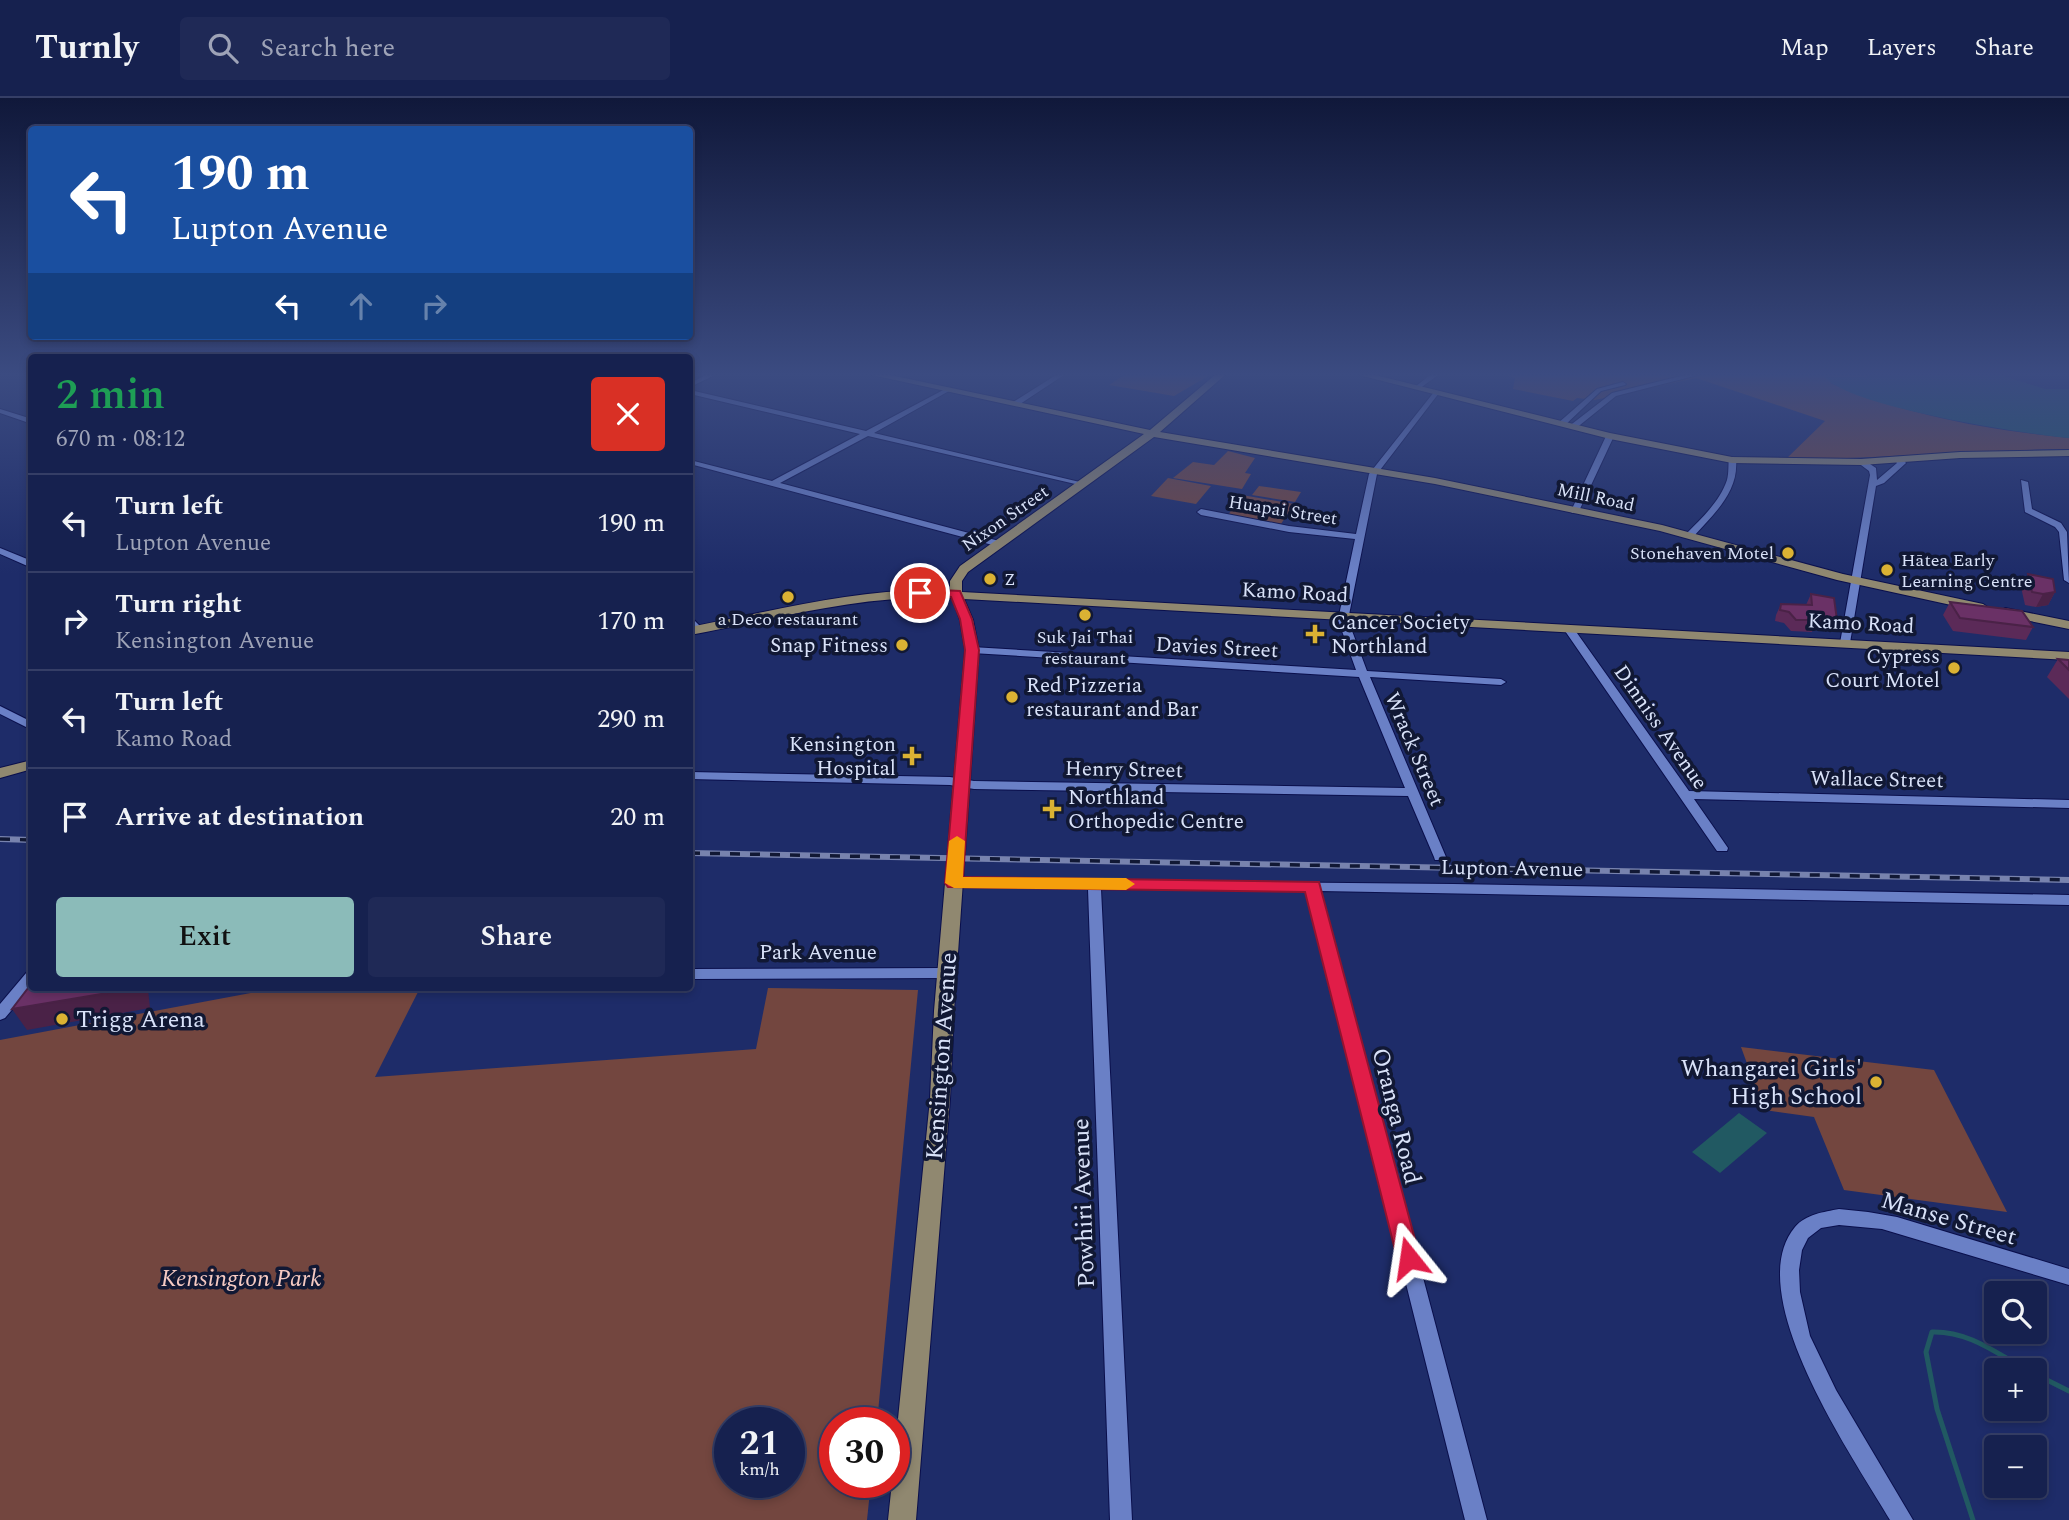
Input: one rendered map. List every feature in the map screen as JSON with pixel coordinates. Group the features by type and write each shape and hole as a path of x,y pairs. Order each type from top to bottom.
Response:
{"main road":[{"name":"Nixon Street","path":"956,594 956,577 1142,441"},
{"name":"Mill Road","path":"1202,441 1375,471 1575,510 1690,535 1855,581 2069,625"},
{"path":"1637,441 1732,460 1861,462 2069,453"},
{"path":"910,593 956,577"},
{"name":"Kamo Road","path":"693,627 910,593 2069,656"},
{"name":"Kensington Avenue","path":"902,1520 940,1099 960,783 972,650 966,619 956,594"},
{"path":"0,773 28,765"}],"street":[{"path":"773,484 852,441"},
{"path":"903,441 1084,484"},
{"path":"1344,616 1375,471 1398,441"},
{"path":"1575,510 1607,441"},
{"path":"1872,485 1902,463 1898,459"},
{"path":"1690,535 1720,502 1732,475 1732,460"},
{"path":"1845,643 1872,485 1873,470 1861,462"},
{"path":"693,463 1000,544"},
{"path":"2024,482 2028,510 2057,525 2063,532 2069,579"},
{"name":"Huapai Street","path":"1201,512 1289,528 1361,537"},
{"path":"0,551 28,563"},
{"name":"Wrack Street","path":"1344,616 1345,626 1363,674 1440,858"},
{"name":"Dinniss Avenue","path":"1568,628 1722,848"},
{"name":"Davies Street","path":"972,650 1501,682"},
{"path":"0,709 28,725"},
{"name":"Henry Street","path":"693,776 1135,789 1413,792"},
{"name":"Wallace Street","path":"1684,794 2069,804"},
{"name":"Lupton Avenue","path":"954,883 1313,886 2069,900"},
{"name":"Powhiri Avenue","path":"1094,884 1121,1520"},
{"name":"Oranga Road","path":"1313,886 1476,1520"},
{"name":"Park Avenue","path":"693,974 947,973"},
{"path":"0,1014 28,981"},
{"name":"Manse Street","path":"1902,1520 1838,1412 1807,1351 1798,1322 1790,1271 1792,1248 1800,1232 1817,1220 1836,1217 1877,1221 2069,1277"}],"green space":[{"path":"1804,441 2069,441 2069,449 1785,460"},
{"path":"1228,451 1255,458 1245,473 1251,474 1242,489 1173,478 1193,462 1214,465"},
{"path":"1168,478 1211,486 1196,504 1151,496"},
{"path":"1259,486 1301,492 1295,502 1252,495"},
{"path":"1242,495 1294,504 1281,524 1228,515"},
{"name":"Kensington Park","path":"768,988 918,990 879,1407 819,1407 819,1498 869,1498 867,1520 0,1520 0,1040 261,991 418,991 375,1077 756,1049"},
{"path":"1741,1047 1934,1070 2007,1212 1844,1190 1814,1117 1764,1110"}],"shaded area":[{"path":"1739,1113 1767,1133 1720,1173 1692,1152"}],"building":[{"path":"2028,574 2053,579 2055,592 2032,592"},
{"path":"1811,594 1834,598 1837,620 1813,616 1817,620 1796,620 1789,612 1780,610 1781,604 1812,605"},
{"path":"1950,602 2022,611 2033,627 1960,618"},
{"path":"2058,659 2069,660 2069,670"},
{"path":"28,988 28,991 119,991 12,1009"}],"waterway":[{"path":"1973,1520 1937,1409 1926,1352 1932,1332 1970,1339 2007,1358"},
{"path":"2047,1380 2069,1391"}],"railway":[{"path":"0,839 28,840"},
{"path":"693,853 2069,880"}],"slow traffic":[{"path":"957,841 954,883 1126,884"}],"place":[{"name":"Stonehaven Motel","path":"1788,553"},
{"name":"Hātea Early Learning Centre","path":"1887,570"},
{"name":"Z","path":"990,579"},
{"name":"a Deco restaurant","path":"788,597"},
{"name":"Suk Jai Thai restaurant","path":"1085,615"},
{"name":"Cancer Society Northland","path":"1315,634"},
{"name":"Snap Fitness","path":"902,645"},
{"name":"Cypress Court Motel","path":"1954,668"},
{"name":"Red Pizzeria restaurant and Bar","path":"1012,697"},
{"name":"Kensington Hospital","path":"912,756"},
{"name":"Northland Orthopedic Centre","path":"1052,809"},
{"name":"Trigg Arena","path":"62,1019"},
{"name":"Whangarei Girls' High School","path":"1876,1082"}],"route":[{"path":"920,593 956,594 966,619 972,650 954,883 1313,886 1409,1258"}]}
